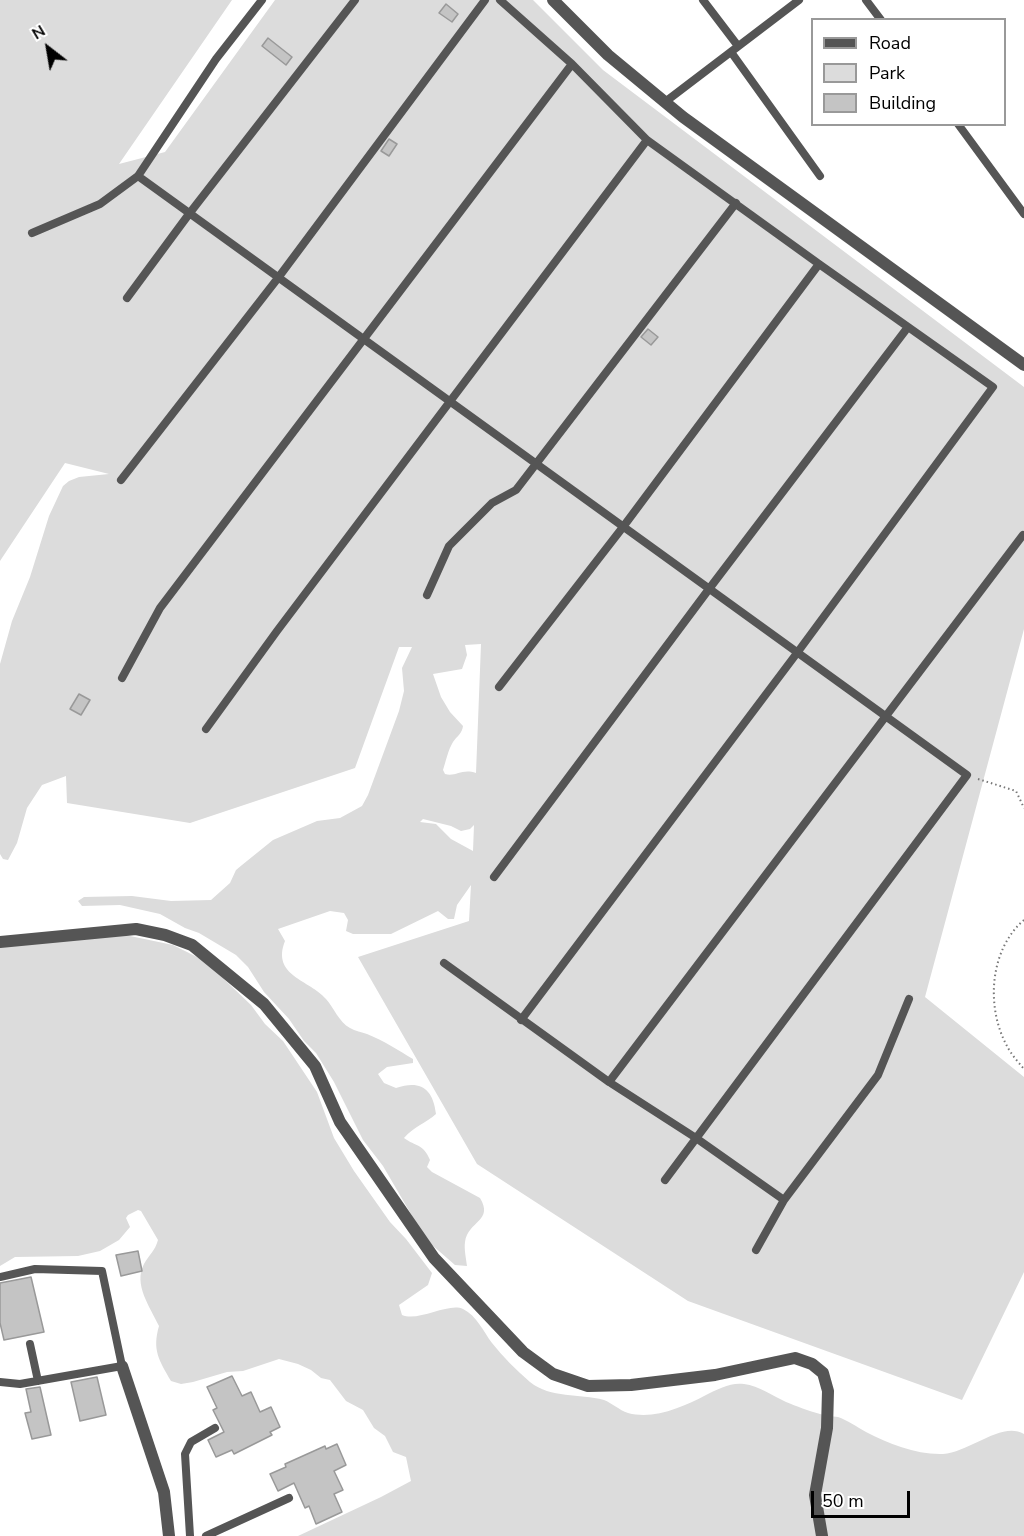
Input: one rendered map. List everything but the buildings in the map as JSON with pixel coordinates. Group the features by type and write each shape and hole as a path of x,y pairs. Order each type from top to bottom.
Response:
{"street":[{"path":"553,0 608,55 665,102 1024,365"},
{"path":"0,942 136,929 165,935 192,945 264,1004 315,1066 340,1122 434,1258 523,1352 553,1374 588,1386 632,1385 715,1376 795,1358 812,1364 823,1373 828,1391 827,1428 815,1495 822,1536"},
{"path":"122,1366 164,1492 169,1536"}],"lane":[{"path":"32,232 100,204 138,176 216,59 262,0"},
{"path":"127,298 189,214 355,0"},
{"path":"121,480 278,278 485,0"},
{"path":"500,0 572,64 647,140 993,387 797,653 521,1020"},
{"path":"703,0 819,176"},
{"path":"665,102 799,0"},
{"path":"866,0 880,18"},
{"path":"122,678 160,608 572,64"},
{"path":"959,126 1024,214"},
{"path":"206,729 277,631 647,140"},
{"path":"138,176 967,775 665,1180"},
{"path":"427,595 449,546 492,503 516,490 736,203"},
{"path":"499,687 623,527 819,264"},
{"path":"494,877 908,327"},
{"path":"609,1082 1023,536"},
{"path":"444,963 609,1082 696,1138 784,1200"},
{"path":"756,1250 784,1200 878,1075 909,999"},
{"path":"0,1277 35,1269 102,1271 122,1366 20,1384 0,1382"},
{"path":"30,1344 38,1381"},
{"path":"190,1536 185,1455 191,1442 215,1428"},
{"path":"206,1536 290,1498"}],"path":[{"path":"967,775 1016,791 1024,808"},
{"path":"1024,921 1006,940 998,958 993,989 996,1015 1007,1047 1024,1069"}],"green space":[{"path":"0,0 232,0 119,164 165,152 275,0 533,0 603,70 1024,387 1024,629 925,997 1024,1077 1024,1272 962,1400 688,1301 477,1164 358,957 469,921 471,885 457,905 454,919 448,919 438,911 391,934 353,934 346,931 348,920 344,913 330,911 278,929 285,941 282,953 283,962 294,976 319,992 346,1025 413,1059 413,1063 387,1067 378,1074 384,1083 396,1088 412,1085 424,1088 432,1098 436,1114 404,1138 425,1151 430,1160 427,1167 432,1172 480,1198 484,1212 467,1235 465,1251 467,1266 455,1265 432,1245 418,1226 383,1166 363,1140 334,1082 316,1053 236,955 160,914 120,905 82,906 78,901 84,897 132,896 171,901 211,900 230,883 236,870 273,840 317,821 340,818 362,806 399,711 404,691 402,668 412,647 399,647 355,768 190,823 67,803 66,776 42,785 27,808 17,843 8,860 3,859 0,854 0,664 12,621 30,577 49,516 63,486 79,477 109,474 65,463 0,561","holes":["481,644 476,773 467,771 445,774 443,770 448,752 463,726 450,712 441,697 433,674 462,669 467,655 465,645","423,819 461,831 470,829 474,825 473,851 451,839 436,824 420,822"]},
{"path":"111,932 173,945 205,961 251,1005 265,1024 283,1041 317,1092 334,1138 354,1171 390,1222 432,1273 428,1285 399,1305 402,1315 417,1316 450,1308 463,1309 476,1320 510,1363 538,1387 556,1393 604,1400 628,1413 638,1415 668,1411 725,1386 739,1384 750,1385 786,1402 822,1415 838,1417 884,1441 923,1453 954,1452 1006,1431 1024,1434 1024,1536 298,1536 411,1481 406,1457 393,1452 385,1436 374,1428 363,1410 346,1401 330,1380 321,1378 298,1364 279,1359 243,1371 227,1372 193,1382 181,1384 171,1381 158,1355 156,1342 159,1326 147,1303 140,1279 144,1264 158,1240 141,1211 138,1210 128,1215 126,1218 130,1227 119,1240 100,1251 78,1256 15,1257 0,1266 0,941"}]}
